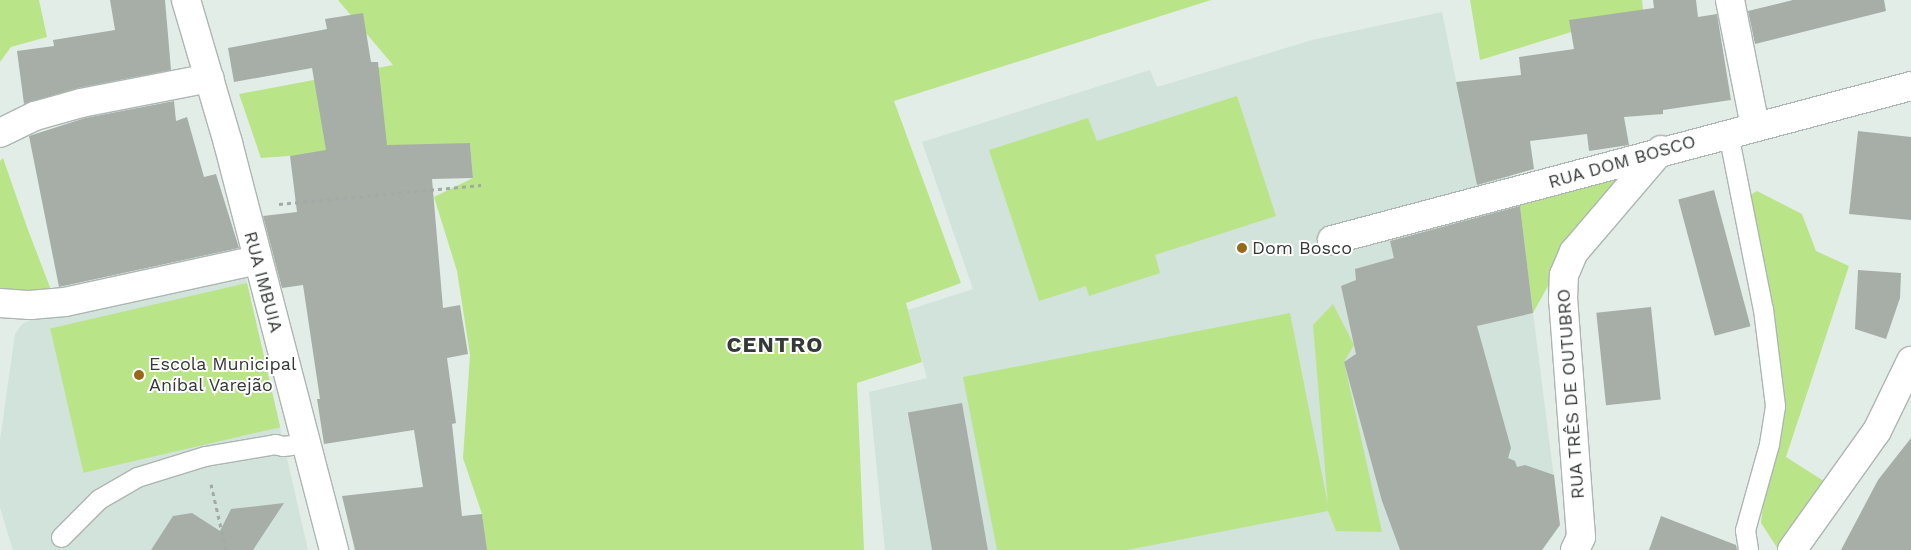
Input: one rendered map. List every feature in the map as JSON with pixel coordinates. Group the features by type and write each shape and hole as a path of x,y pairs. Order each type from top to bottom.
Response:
{"street":[{"name":"RUA IMBUIA","path":"186,0 210,78 257,260 327,515 334,550"},
{"path":"1730,0 1755,126"},
{"path":"0,133 34,116 81,103 210,78"},
{"name":"RUA DOM BOSCO","path":"1332,240 1509,195 1661,150 1911,86"},
{"name":"RUA TRÊS DE OUTUBRO","path":"1575,550 1581,537 1563,300 1564,275 1574,252 1661,150"},
{"path":"0,302 30,305 65,302 257,260"},
{"path":"1792,550 1877,430 1911,361"}],"lane":[{"path":"1728,133 1763,309 1773,370 1775,406 1769,444 1745,530 1748,550"},
{"path":"61,537 99,499 137,477 205,456 275,444 283,446 307,443"}],"path":[{"path":"244,208 481,185"},
{"path":"205,456 226,550"}],"shaded area":[{"name":"Dom Bosco","path":"1442,12 1477,183 1511,175 1517,187 1560,525 1542,550 885,550 869,392 927,378 908,310 973,289 922,142 1150,70 1157,87 1312,40"},
{"name":"Escola Municipal Aníbal Varejão","path":"244,270 308,550 13,550 0,508 0,440 15,334 22,324 55,308"}],"green space":[{"path":"0,0 39,0 47,37 11,47 0,62"},
{"path":"338,0 1211,0 894,101 961,283 906,303 922,362 857,383 864,550 486,550 482,514 463,458 470,355 457,271 434,197 473,178 470,143 261,158 239,94 393,65"},
{"path":"1470,0 1642,0 1643,10 1480,60"},
{"path":"1237,96 1276,216 1155,255 1160,273 1089,296 1086,286 1039,301 989,150 1088,118 1097,141"},
{"path":"3,158 53,295 0,293 0,161"},
{"path":"1606,175 1623,183 1563,259 1533,313 1519,199"},
{"path":"1757,191 1802,214 1816,251 1849,266 1786,457 1827,483 1778,549 1761,523 1779,357 1747,197"},
{"path":"247,283 280,427 83,473 50,328"},
{"path":"1333,304 1354,345 1344,362 1382,532 1336,531 1328,511 1127,550 997,550 963,377 1290,313 1328,505 1313,325"}],"building":[{"path":"110,0 165,0 171,70 78,88 24,104 17,51 54,46 53,40 115,30"},
{"path":"1653,0 1696,0 1698,17 1717,14 1731,100 1663,110 1663,114 1624,117 1629,145 1589,151 1587,134 1530,141 1534,169 1477,185 1456,82 1521,75 1519,57 1574,49 1569,20 1654,8"},
{"path":"1793,0 1884,0 1886,11 1755,44 1748,11"},
{"path":"363,13 371,62 378,62 387,145 470,143 473,178 432,179 443,308 460,305 468,354 447,358 456,423 452,424 462,516 482,514 487,550 355,550 342,496 423,487 414,430 324,444 317,399 320,399 303,285 282,288 263,216 297,212 290,156 326,150 312,68 234,82 228,48 327,29 325,19"},
{"path":"174,101 176,121 187,117 204,177 216,174 239,248 59,287 29,136 85,118"},
{"path":"1858,131 1911,137 1911,220 1849,214"},
{"path":"1714,190 1750,326 1715,336 1678,200"},
{"path":"1520,206 1533,313 1477,326 1511,448 1508,458 1515,461 1517,467 1525,465 1554,475 1560,525 1542,550 1400,550 1382,501 1344,362 1356,354 1341,286 1356,280 1355,269 1394,258 1390,241"},
{"path":"1858,270 1901,273 1900,298 1886,339 1855,329"},
{"path":"1651,307 1661,399 1606,405 1596,313"},
{"path":"962,403 988,550 932,550 908,413"},
{"path":"1911,438 1911,550 1841,550 1878,480"},
{"path":"284,503 253,550 151,550 173,516 192,513 220,531 231,509"},
{"path":"1661,516 1736,545 1737,550 1649,550"}],"place":[{"name":"Dom Bosco","path":"1242,248"},
{"name":"Escola Municipal Aníbal Varejão","path":"139,375"}],"district":[{"name":"CENTRO","path":"775,345"}]}
